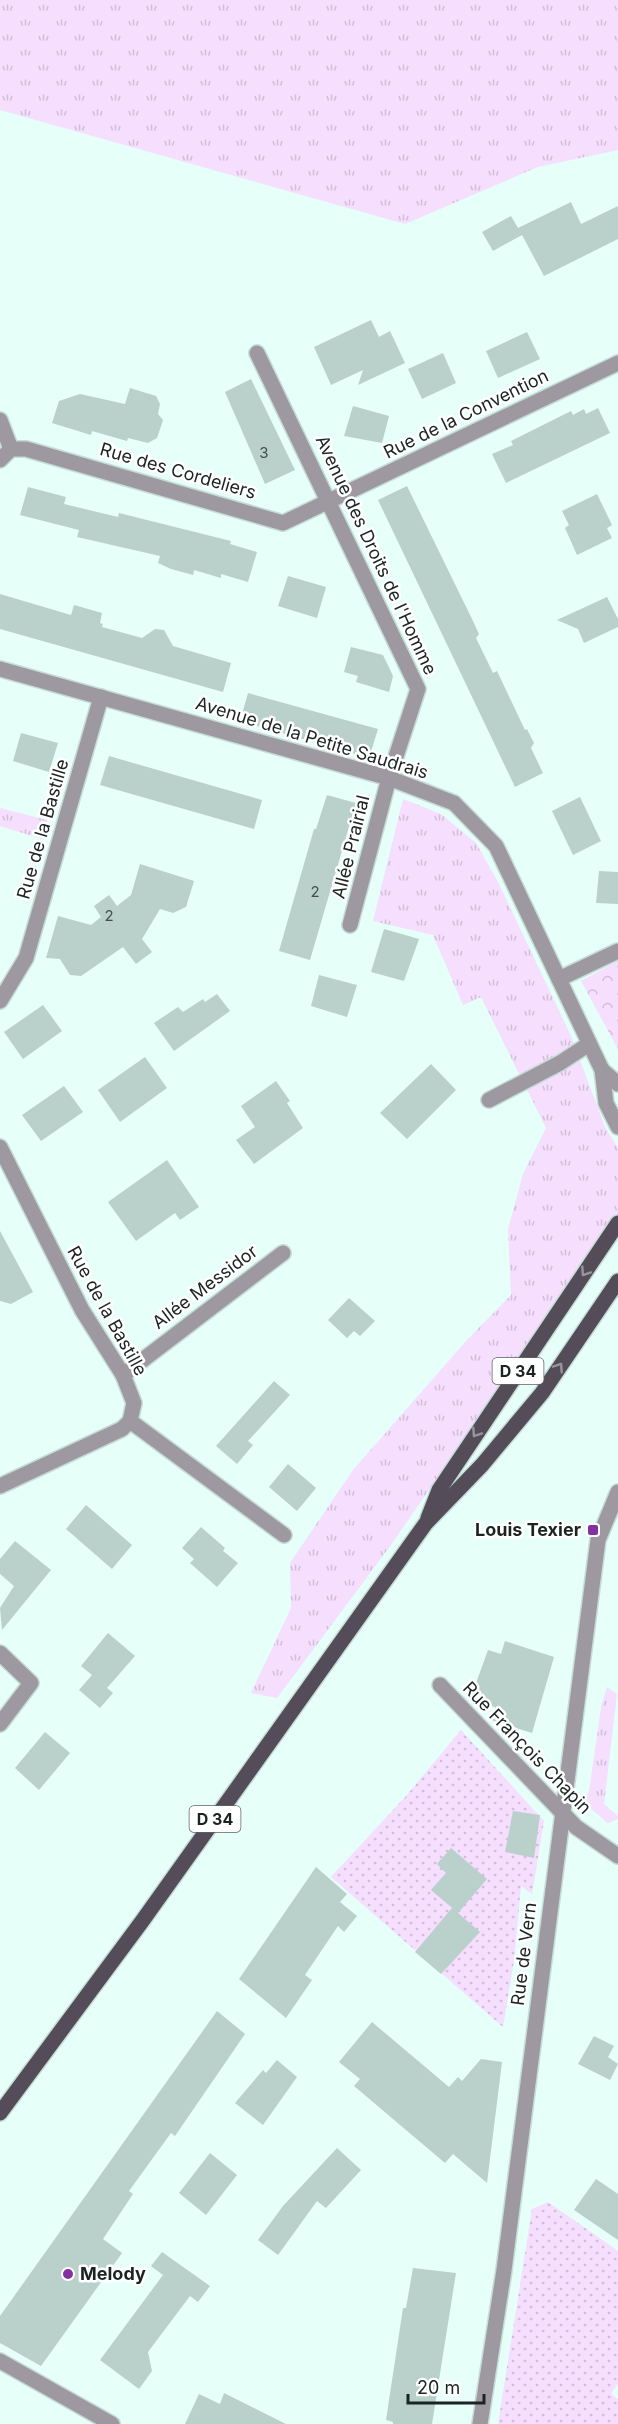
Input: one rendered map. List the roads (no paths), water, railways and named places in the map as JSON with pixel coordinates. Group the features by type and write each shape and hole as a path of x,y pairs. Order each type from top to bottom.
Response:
{"main road":[{"name":"D 34","path":"426,1523 438,1490 618,1223"},
{"name":"D 34","path":"0,2113 143,1920 426,1523 482,1465 542,1393 618,1281"}],"street":[{"name":"Avenue des Droits de l'Homme","path":"257,353 418,688 389,778"},
{"name":"Rue de la Convention","path":"330,501 618,363"},
{"path":"0,420 11,449 0,460"},
{"name":"Rue des Cordeliers","path":"11,449 38,452 283,523 330,501"},
{"name":"Avenue de la Petite Saudrais","path":"0,669 389,778 453,803 496,846 602,1070 606,1103 618,1127"},
{"name":"Rue de la Bastille","path":"0,1001 26,958 101,697"},
{"name":"Allée Prairial","path":"350,925 389,778"},
{"path":"559,979 618,951"},
{"path":"489,1100 560,1063 589,1044"},
{"name":"Avenue de la Petite Saudrais","path":"602,1070 618,1084"},
{"name":"Rue de la Bastille","path":"0,1147 82,1310 123,1375 134,1403 130,1420"},
{"name":"Allée Messidor","path":"123,1375 283,1253"},
{"path":"0,1486 122,1429 130,1420 284,1534"},
{"name":"Rue de Vern","path":"480,2424 505,2260 598,1540 618,1492"},
{"path":"0,1653 31,1683 0,1724"},
{"name":"Rue François Chapin","path":"440,1685 576,1827 618,1856"},
{"path":"0,2361 112,2424"}],"place":[{"name":"Louis Texier","path":"593,1530"},
{"name":"Melody","path":"68,2274"}]}
